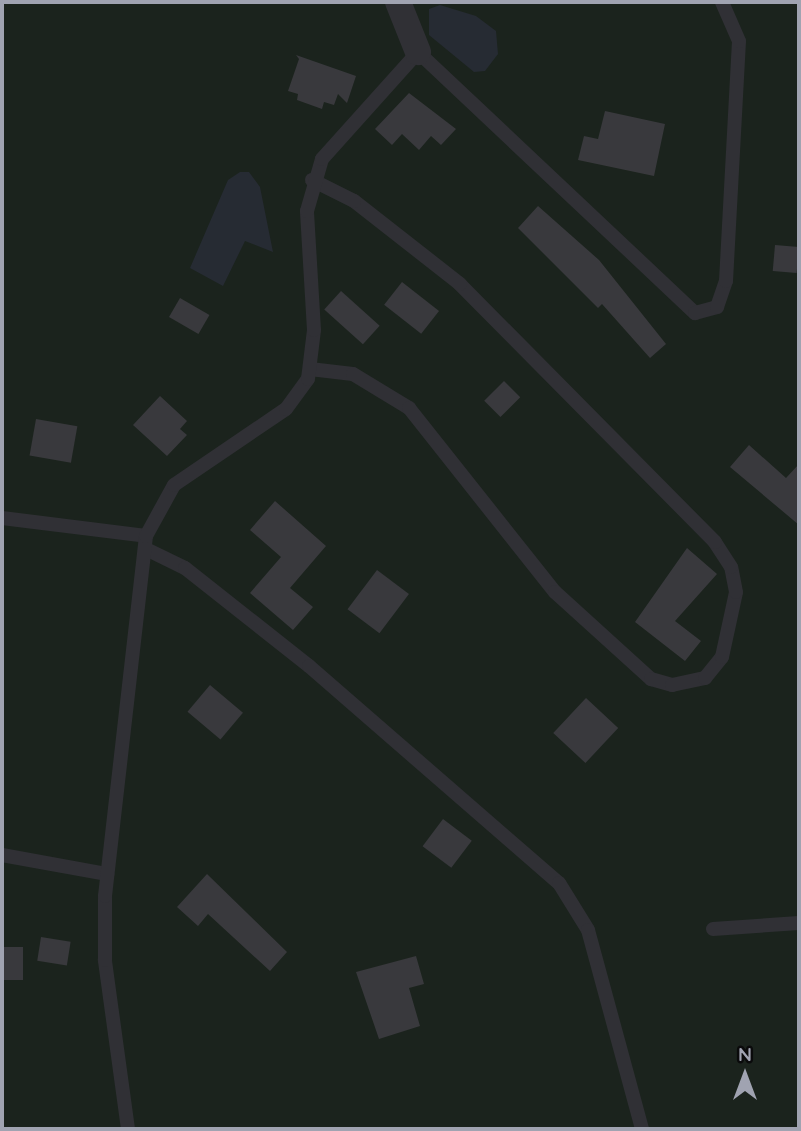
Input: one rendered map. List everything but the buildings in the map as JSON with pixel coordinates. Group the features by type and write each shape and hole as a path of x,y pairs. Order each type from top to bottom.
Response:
{"street":[{"path":"398,2 418,52"}],"lane":[{"path":"128,1129 105,960 107,874 121,722 146,543 174,485 286,410 310,369 314,330 307,211 312,180 322,159 418,52 695,313 717,307 726,281 739,41 722,2"},
{"path":"310,369 353,374 409,408 555,592 651,679 672,685 705,678 722,657 736,592 731,567 715,542 460,284 409,239 312,180"},
{"path":"2,518 146,543 186,568 309,666 559,883 588,930 642,1129"},
{"path":"2,855 107,874"},
{"path":"713,929 799,923"}],"shaded area":[{"path":"2,2 799,2 799,1129 2,1129"},
{"path":"440,5 476,16 496,31 498,54 485,71 474,72 429,35 429,9"},
{"path":"240,172 249,172 260,187 273,252 245,241 223,286 190,268 228,180"}]}
